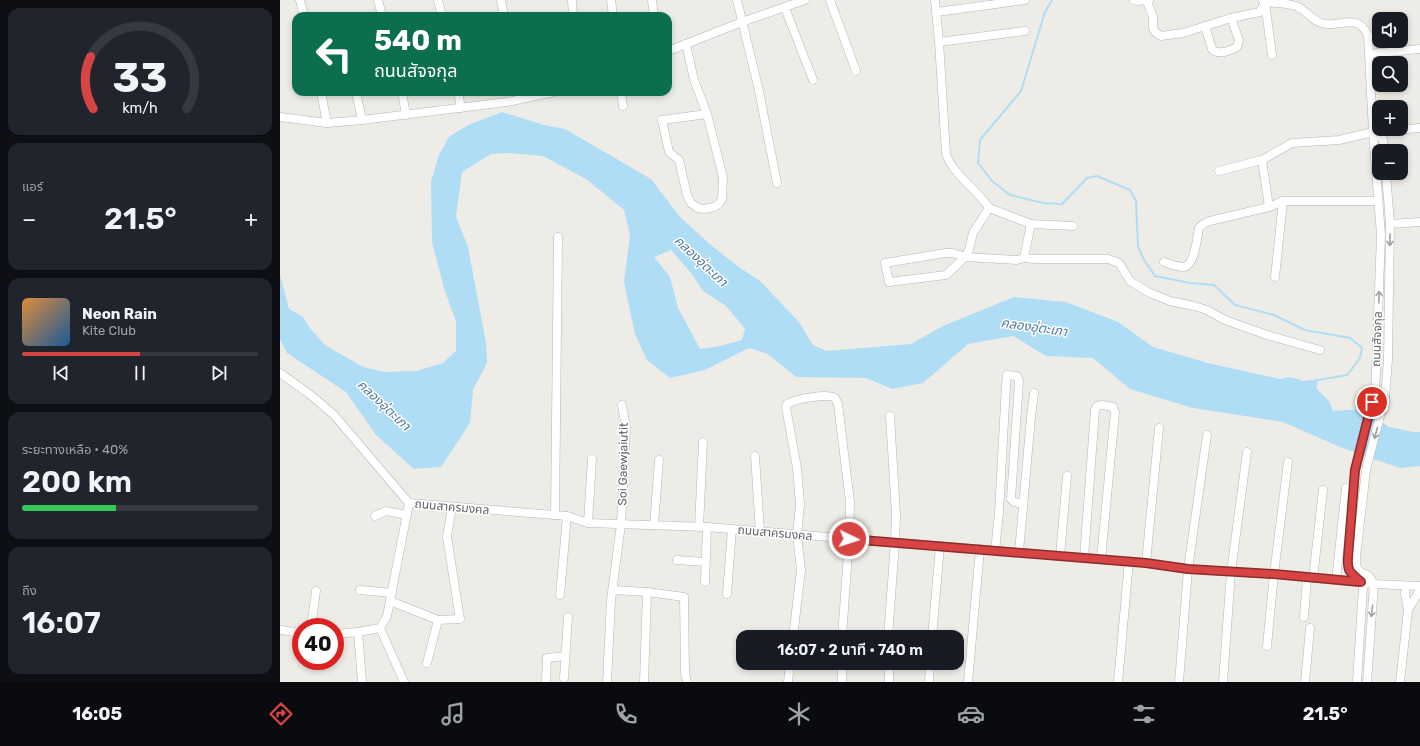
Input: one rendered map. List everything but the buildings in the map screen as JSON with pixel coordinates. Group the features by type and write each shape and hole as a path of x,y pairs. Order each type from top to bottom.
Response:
{"street":[{"path":"300,0 303,12"},
{"path":"378,0 381,12"},
{"path":"438,0 441,12"},
{"path":"501,0 503,12"},
{"path":"572,0 573,12"},
{"path":"611,0 612,12"},
{"path":"652,0 654,12"},
{"path":"737,0 759,91 777,183"},
{"path":"672,49 742,22 805,0"},
{"path":"830,0 856,71"},
{"path":"935,0 946,154 951,164 989,208 1031,224 1073,226"},
{"path":"937,12 1025,0"},
{"path":"1134,0 1147,0 1148,7 1153,16 1152,25 1155,32 1158,35 1167,36 1183,33 1231,18 1260,12 1264,1"},
{"path":"1264,1 1272,55"},
{"name":"ถนนสัจจกุล","path":"1264,1 1297,6 1313,19 1323,24 1356,22 1364,27 1368,35 1370,54 1372,106"},
{"path":"785,8 813,80"},
{"path":"1205,26 1212,49 1214,51 1218,53 1233,49 1237,47 1238,40 1231,18"},
{"path":"939,42 1025,31"},
{"path":"686,44 694,80 707,114 717,152 723,185 722,199 719,204 714,207 704,209 698,208 690,203 679,160 669,152 662,120 707,114"},
{"path":"1370,54 1420,49"},
{"path":"322,96 327,123"},
{"path":"357,96 362,120"},
{"path":"403,96 406,115"},
{"path":"459,96 461,108"},
{"path":"280,116 327,123 461,108 517,96"},
{"path":"622,96 623,106"},
{"path":"1408,129 1420,128"},
{"path":"1219,171 1262,160 1292,143 1339,140 1372,132"},
{"name":"ถนนสัจจกุล","path":"1361,582 1350,572 1348,567 1355,470 1375,392 1381,235 1373,136"},
{"path":"1379,136 1383,139 1383,144"},
{"path":"1262,160 1269,207"},
{"name":"ถนนสัจจกุล","path":"1374,584 1369,576 1359,571 1356,565 1366,470 1385,397 1388,360 1390,224 1387,180"},
{"path":"1164,262 1184,267 1188,266 1191,263 1199,228 1206,222 1269,207 1283,201 1378,201"},
{"path":"1275,277 1283,201"},
{"path":"989,208 974,234 965,257 946,275 889,282 885,263 945,253 953,253 965,257 1017,260 1024,258 1108,259 1119,262 1130,280 1150,293 1170,301 1207,310 1225,320 1267,335 1320,350"},
{"path":"1390,224 1420,222"},
{"path":"1024,258 1031,224"},
{"path":"555,515 558,237"},
{"name":"ถนนสาครมงคล","path":"280,373 312,396 334,415 409,503 567,516 588,523 654,524 732,529 1101,560 1129,561 1188,569 1274,574 1374,584 1420,586"},
{"path":"995,550 999,513 1007,375 1017,376 1019,381 1011,499 1014,502 1023,504"},
{"path":"1019,552 1034,393"},
{"path":"794,630 801,570 798,535 800,504 797,468 786,407 787,404 797,399 830,395 835,398 838,404 850,502 842,630"},
{"name":"Soi Gaewjaiutit","path":"606,682 610,600 613,590 621,524 626,428 622,405"},
{"path":"1084,558 1095,410 1097,406 1102,405 1113,407 1115,412 1101,560"},
{"path":"889,630 896,515 890,416"},
{"path":"1146,563 1159,428"},
{"path":"1180,682 1188,569 1207,435"},
{"path":"703,442 703,527 705,582"},
{"path":"1222,682 1231,572 1247,452"},
{"path":"755,456 760,532"},
{"path":"588,523 592,459"},
{"path":"654,524 659,460"},
{"path":"1267,646 1274,574 1288,462"},
{"path":"1060,556 1067,476"},
{"path":"1336,580 1346,488"},
{"path":"1304,617 1323,490"},
{"path":"344,633 380,628 388,616 409,503"},
{"path":"360,590 391,597 438,620 460,619 447,537 452,507"},
{"path":"375,516 386,511 407,515"},
{"path":"560,595 567,516"},
{"path":"727,594 732,529"},
{"path":"933,630 940,546"},
{"path":"968,682 980,549"},
{"path":"677,560 705,562"},
{"path":"1118,682 1129,561"},
{"path":"1357,682 1363,586 1361,582"},
{"path":"1367,682 1374,584"},
{"path":"1400,682 1408,610 1405,594 1406,586"},
{"path":"613,590 647,592 684,597 685,673 687,682"},
{"path":"1408,610 1420,590"},
{"path":"312,618 316,591"},
{"path":"644,682 647,592"},
{"path":"564,678 568,617"},
{"path":"427,663 438,620"},
{"path":"380,628 404,682"},
{"path":"1305,682 1310,628"},
{"path":"280,630 292,632"},
{"path":"358,632 362,682"},
{"path":"546,682 548,658 566,656"},
{"path":"788,682 789,670"},
{"path":"842,670 842,682"},
{"path":"889,670 889,682"},
{"path":"929,682 930,670"}],"water":[{"name":"คลองอุ่ตะเภา","path":"502,112 544,125 565,129 651,179 680,217 712,246 740,268 760,281 799,322 813,345 826,351 911,344 943,326 1014,297 1066,302 1118,322 1153,347 1208,363 1280,379 1290,377 1304,381 1319,379 1316,388 1329,401 1333,411 1363,409 1389,427 1420,432 1420,466 1400,468 1340,447 1283,422 1193,408 1130,389 1093,358 1046,356 1013,336 968,344 923,383 892,389 866,378 796,377 768,354 749,348 705,370 670,378 647,360 635,334 624,282 630,235 624,210 586,179 543,156 508,153 491,154 462,172 456,217 468,247 486,343 487,363 473,390 470,423 441,467 414,469 376,435 346,392 287,353 280,339 280,275 289,309 303,317 309,327 325,345 363,367 384,372 416,371 443,363 456,351 456,322 444,288 432,242 431,182 439,155 449,137 468,125","holes":["671,250 691,273 703,291 726,306 745,329 742,340 720,346 700,349 678,308 670,277 654,257"]}],"waterway":[{"path":"1052,0 1045,12 1021,91 980,140 978,163 992,181 1010,195 1043,203 1062,204 1087,178 1097,176 1130,190 1136,201 1138,246 1144,260 1155,276 1190,283 1214,285 1235,305 1274,315 1305,330 1350,338 1362,348 1360,358 1347,375 1318,380"}],"route":[{"path":"849,539 1146,563 1188,569 1274,574 1361,582 1350,572 1348,567 1348,557 1355,470 1372,402"}]}
